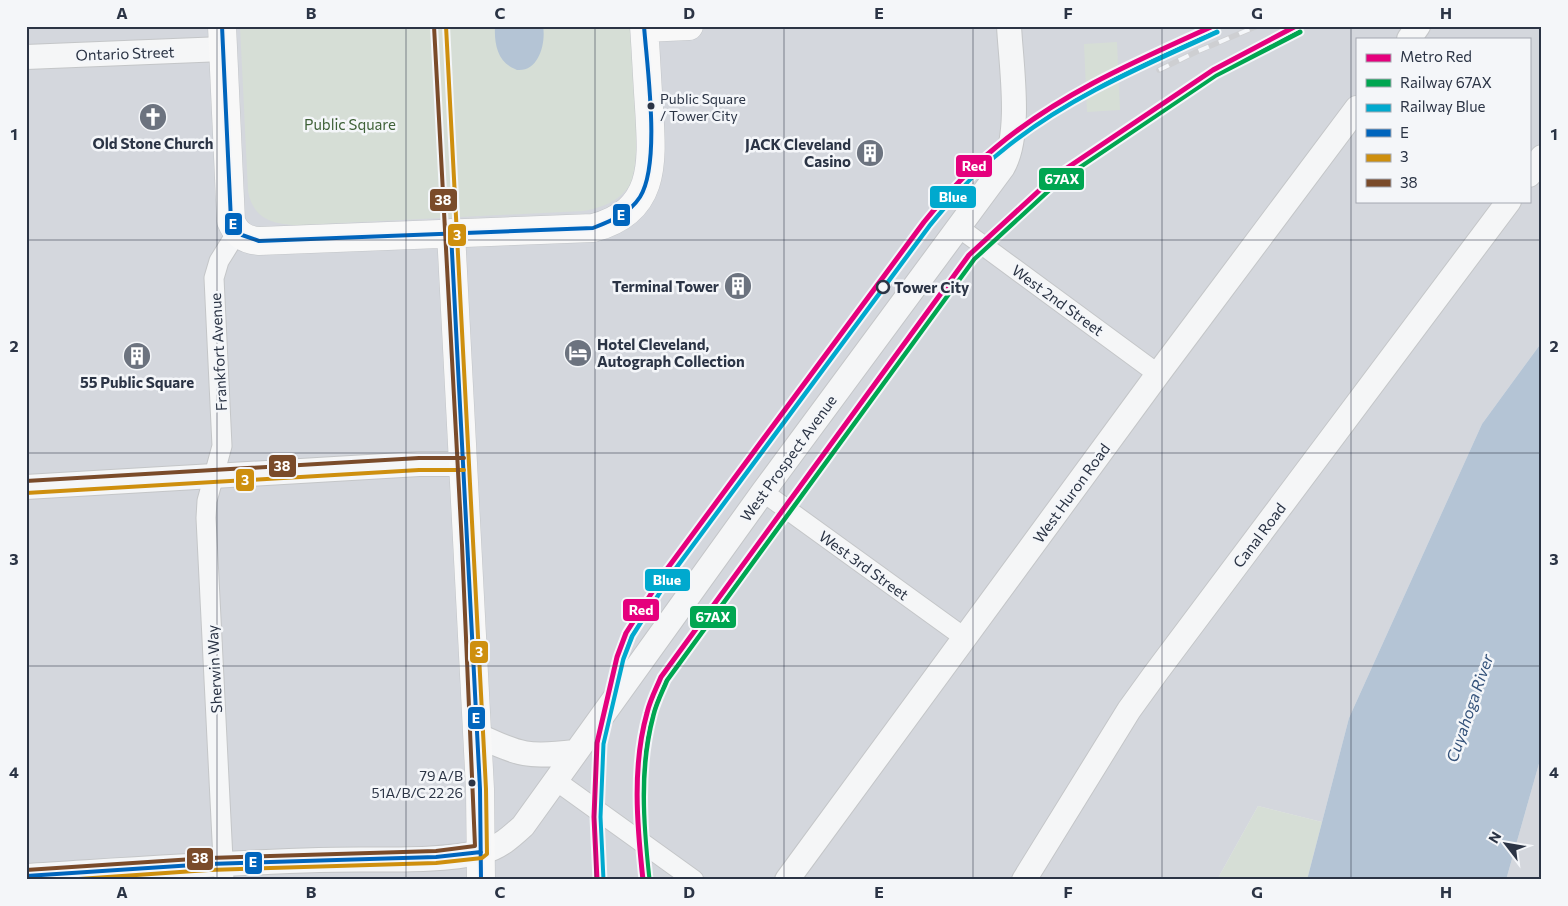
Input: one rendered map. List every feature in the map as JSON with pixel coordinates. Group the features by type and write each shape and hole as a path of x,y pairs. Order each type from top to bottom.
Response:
{"main road":[{"path":"223,38 231,221 237,232 251,240 259,241 593,228 611,221 626,211 640,195 650,169 644,27 689,26"},
{"path":"451,233 477,735 481,880"}],"street":[{"name":"West Prospect Avenue","path":"26,876 225,871 436,857 480,852 500,845 523,826 554,780 763,492 1003,167 1011,150 1014,131 1009,26"},
{"path":"1410,38 1418,26"},
{"name":"Ontario Street","path":"26,57 223,38"},
{"name":"West Huron Road","path":"787,880 1158,374 1356,109"},
{"path":"1530,173 1542,157"},
{"name":"Canal Road","path":"1024,880 1150,681 1508,202"},
{"name":"West 2nd Street","path":"958,227 1158,374"},
{"name":"Frankfort Avenue","path":"214,477 222,446 214,278 219,260 237,232"},
{"path":"26,487 419,464 464,464"},
{"name":"Sherwin Way","path":"214,477 206,518 225,871"},
{"name":"West 3rd Street","path":"763,492 965,638"},
{"path":"477,735 521,754 540,756 575,752"},
{"path":"554,780 694,880"}],"shaded area":[{"path":"26,26 1542,26 1542,342 1482,424 1349,718 1322,822 1258,806 1217,880 26,880"},
{"path":"1542,753 1542,880 1506,880"}],"green space":[{"name":"Public Square","path":"240,26 630,26 635,85 636,156 629,186 625,192 609,203 583,211 301,225 274,222 260,215 251,201 248,191"},
{"path":"1117,42 1120,110 1087,112 1084,44"},
{"path":"1258,806 1322,822 1307,880 1217,880"}],"water":[{"path":"495,26 543,26 542,48 536,61 525,69 517,70 505,63 498,52 495,40"},
{"name":"Cuyahoga River","path":"1542,342 1542,753 1506,880 1307,880 1349,718 1482,424"}],"railway":[{"path":"1159,70 1255,27"}],"metro line":[{"name":"Red","path":"597,880 594,817 597,743 617,657 626,633 667,569 924,222 966,174 985,156 1020,129 1072,95 1128,65 1213,26"},
{"name":"Red","path":"643,880 637,796 639,754 648,708 661,677 969,255 1055,176 1213,70 1296,26"}],"rail line":[{"name":"Blue","path":"603,880 600,817 603,744 623,659 632,636 672,573 929,226 971,178 990,160 1050,116 1104,85 1217,32"},
{"name":"67AX","path":"649,879 644,818 644,777 654,711 667,680 974,259 1059,181 1216,75 1300,32"}],"transit line":[{"name":"E","path":"222,26 231,221 242,235 259,241 593,228 619,216 631,208 640,197 646,182 650,162 650,89 644,26"},
{"name":"38","path":"26,870 209,858 436,851 475,846 462,545 434,26"},
{"name":"3","path":"64,880 209,870 436,863 482,858 487,854 486,789 446,26"},
{"name":"E","path":"451,233 480,789 481,880"},
{"name":"38","path":"26,481 419,458 464,458"},
{"name":"3","path":"26,493 419,470 464,470"},
{"name":"E","path":"26,876 209,864 436,857 481,852"}],"place":[{"name":"Public Square / Tower City","path":"651,106"},
{"name":"Old Stone Church","path":"153,117"},
{"name":"JACK Cleveland Casino","path":"870,153"},
{"name":"Terminal Tower","path":"738,286"},
{"name":"Tower City","path":"883,287"},
{"name":"Hotel Cleveland, Autograph Collection","path":"578,353"},
{"name":"55 Public Square","path":"137,356"},
{"name":"79 A/B 51A/B/C 22 26","path":"472,783"}]}
